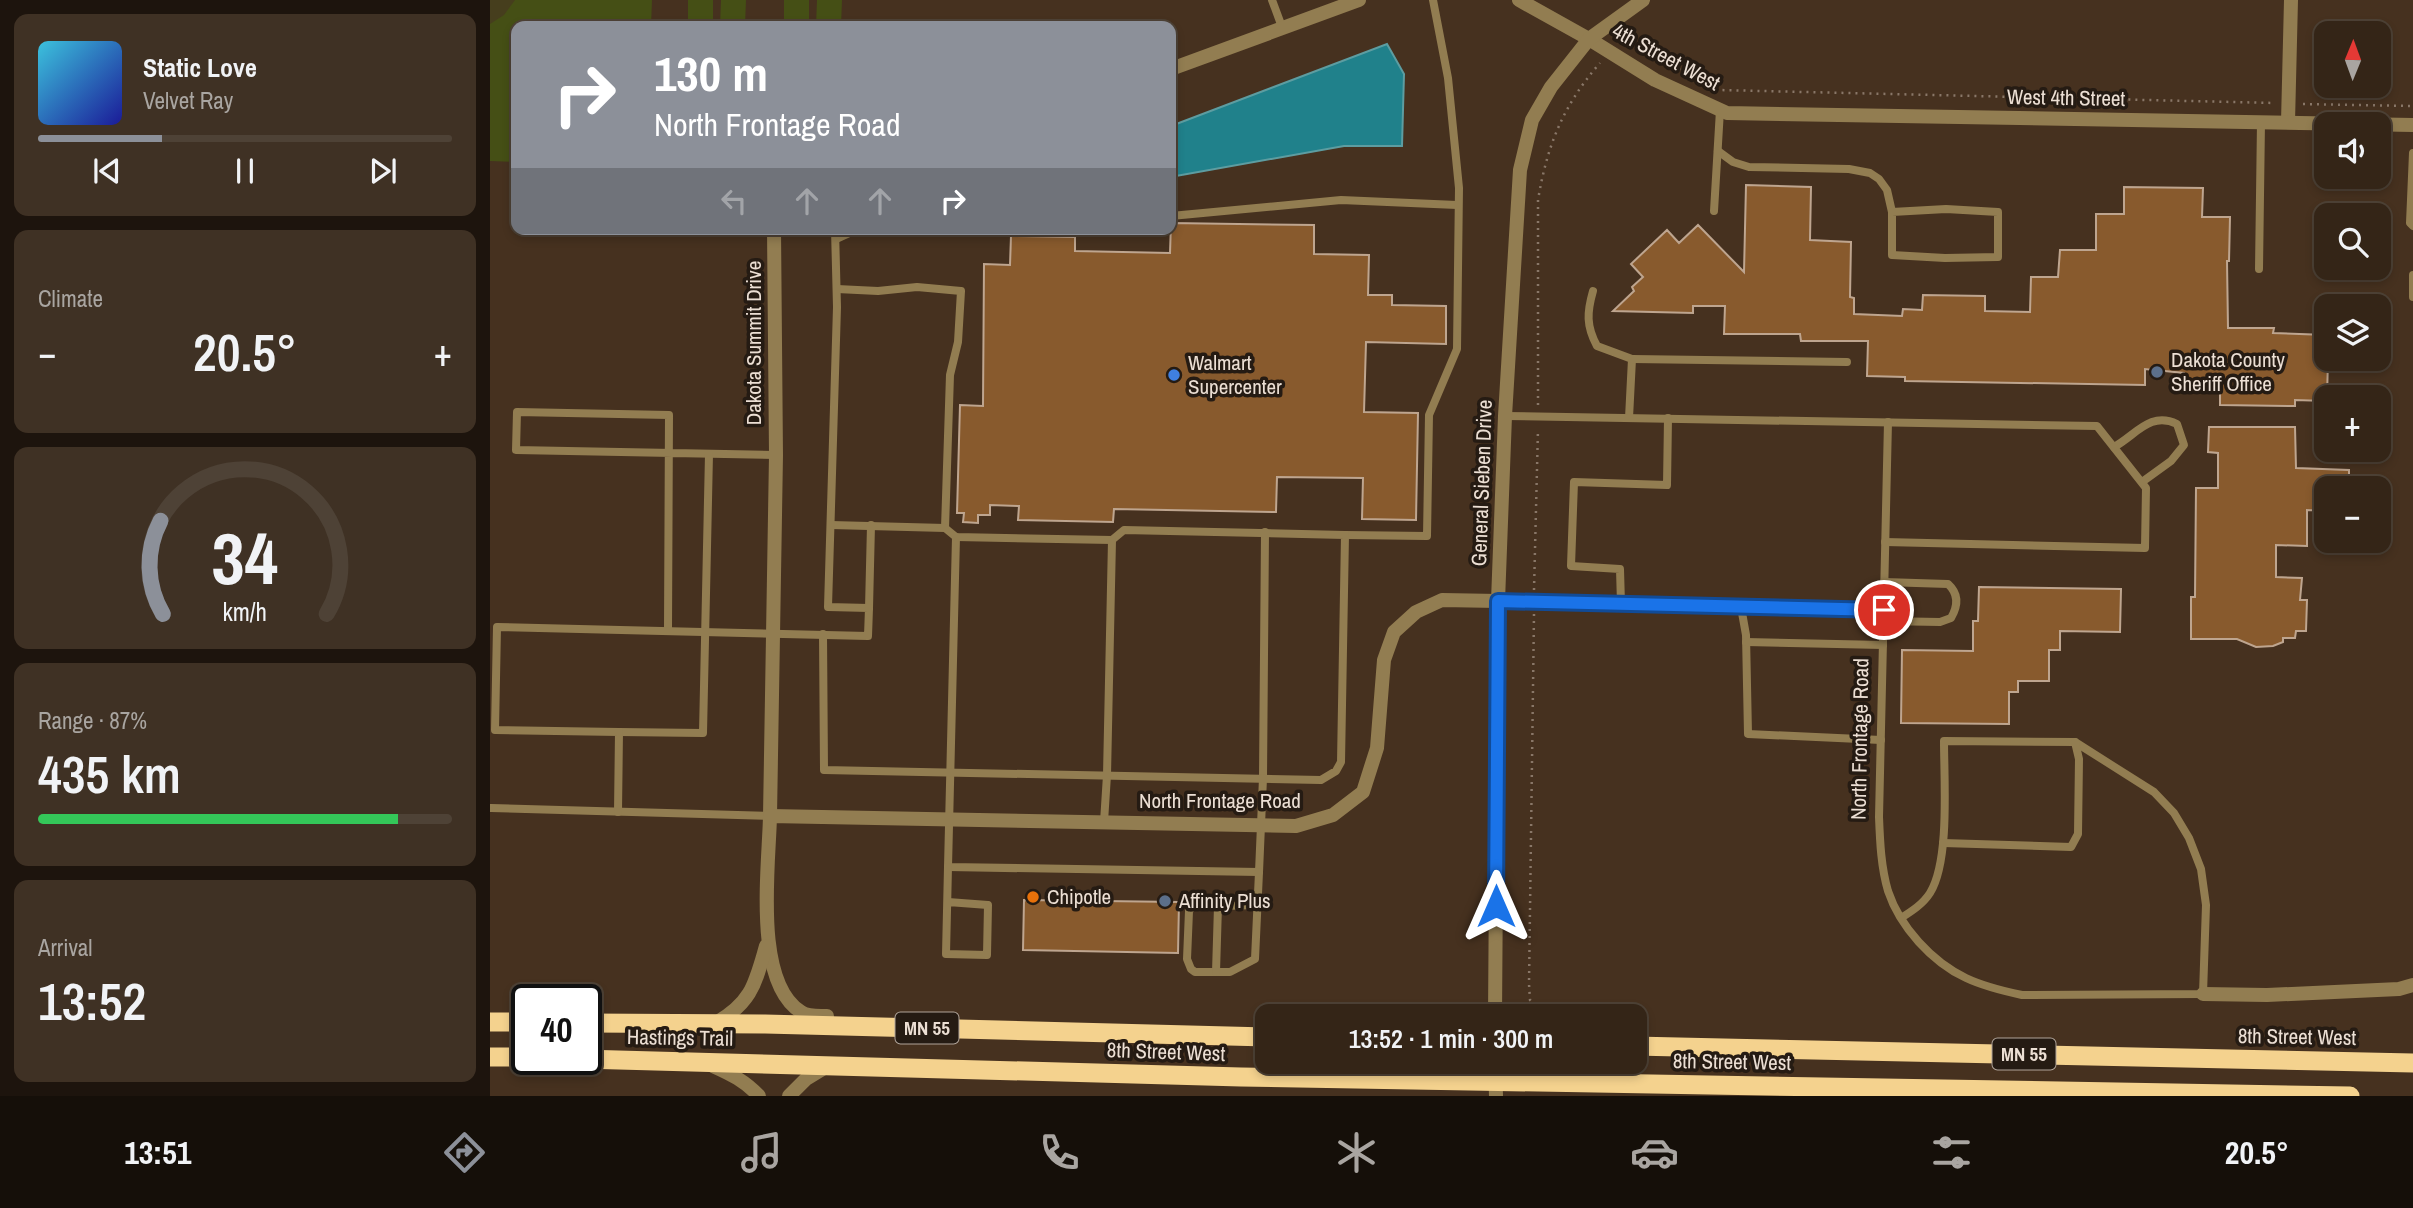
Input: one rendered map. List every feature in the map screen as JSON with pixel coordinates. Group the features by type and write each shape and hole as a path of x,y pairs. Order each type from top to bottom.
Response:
{"highway":[{"path":"490,1022 511,1022"},
{"name":"8th Street West","path":"602,1023 1255,1037"},
{"name":"8th Street West","path":"1647,1046 2413,1063"},
{"path":"490,1056 511,1057"},
{"name":"Hastings Trail","path":"602,1060 778,1063"},
{"name":"8th Street West","path":"778,1063 1241,1077 1496,1079 2350,1096"}],"street":[{"path":"1176,67 1359,0"},
{"name":"4th Street West","path":"1519,0 1590,39 1655,80 1720,110"},
{"name":"General Sieben Drive","path":"1495,1004 1498,601 1505,416 1520,170 1532,120 1551,87 1590,39 1643,0"},
{"path":"2288,122 2291,0"},
{"name":"West 4th Street","path":"1720,110 1727,113 2413,125"},
{"name":"Dakota Summit Drive","path":"770,816 776,455 774,235"},
{"name":"North Frontage Road","path":"770,816 1296,826 1333,815 1363,792 1377,748 1384,660 1394,632 1416,612 1442,600 1498,601"},
{"path":"770,816 767,941 778,984 802,1013 810,1016 1020,1021 1129,1034"},
{"path":"714,1024 734,1012 750,993 767,941"},
{"name":"North Frontage Road","path":"2203,994 2281,995 2399,989 2413,985"},
{"path":"701,1062 734,1075 759,1096"},
{"path":"789,1096 806,1079 830,1065"}],"lane":[{"path":"1272,0 1282,27"},
{"path":"831,524 945,528 956,537 1112,540 1125,530 1427,537 1429,415 1457,349 1459,188 1448,78 1433,0"},
{"path":"1714,211 1720,110"},
{"path":"2259,269 2261,122"},
{"path":"1718,151 1734,162 1749,167 1849,169 1870,173 1879,179 1887,190 1892,212 1892,255 1998,257 1998,212 1946,209 1892,212"},
{"path":"2413,153 2410,223 2413,226"},
{"path":"1176,216 1341,200 1457,205"},
{"path":"836,235 837,289 828,607 869,608"},
{"path":"2413,275 2413,297"},
{"path":"837,289 878,291 917,287 961,291 958,342 950,375 945,528"},
{"path":"1593,291 1587,319 1597,346 1632,359 1847,362"},
{"path":"1629,418 1632,359"},
{"path":"668,630 668,453 669,415 517,412 516,450 668,453 709,454 776,455"},
{"path":"1505,416 2097,426 2146,488 2145,548 1885,542"},
{"path":"1621,604 1620,569 1571,566 1574,482 1667,485 1668,418"},
{"path":"2114,447 2155,420 2167,419 2177,424 2184,445 2171,461 2142,482"},
{"path":"1884,610 1888,422"},
{"path":"709,454 704,631 703,733 495,730 497,627 704,631 772,632 868,636 871,525"},
{"path":"1257,905 1192,907 1189,911 1187,965 1195,972 1230,972 1255,959 1263,778 1265,532"},
{"path":"823,634 824,770 1321,780 1336,771 1341,762 1345,534"},
{"path":"948,902 988,905 987,955 947,954 950,772 956,537"},
{"path":"1104,822 1112,540"},
{"path":"1883,621 1940,622 1951,618 1956,609 1956,598 1948,584 1884,582"},
{"name":"North Frontage Road","path":"1498,601 1884,610 1880,853 1889,892 1901,918 1919,942 1944,964 1965,977 2022,995 2203,994"},
{"path":"1741,607 1746,642 1748,734 1881,740"},
{"path":"1746,642 1883,645"},
{"path":"618,812 619,732"},
{"path":"1901,918 1917,907 1930,893 1941,865 1944,741 2075,742 2154,792 2174,813 2189,838 2201,869 2206,905 2203,994"},
{"path":"1943,844 2071,847 2078,834 2078,759 2075,742"},
{"path":"491,808 770,816"},
{"path":"948,867 1259,872"},
{"path":"1216,972 1218,905"}],"path":[{"path":"1631,44 1719,90 2413,106"},
{"path":"1535,1004 1530,1000 1529,984 1538,416 1538,200 1550,144 1563,116 1582,84 1610,52"}],"green space":[{"path":"490,0 652,0 651,21 511,21 511,162 490,161"},
{"path":"688,0 713,0 713,21 688,21"},
{"path":"721,0 746,0 745,21 720,21"},
{"path":"784,0 809,0 809,21 784,21"},
{"path":"817,0 842,0 841,21 816,21"}],"sand":[{"path":"490,0 515,0 504,15 490,24"}],"water":[{"path":"1387,44 1404,74 1402,146 1344,146 1176,176 1176,124"}],"building":[{"path":"1746,185 1811,187 1810,240 1851,242 1850,297 1854,298 1854,314 1902,316 1903,309 1922,310 1923,295 1985,296 1985,311 2030,312 2031,277 2058,277 2060,250 2096,250 2096,214 2124,214 2124,187 2203,188 2202,217 2230,217 2227,261 2228,328 2274,328 2273,333 2314,335 2314,371 2328,371 2327,385 2314,385 2314,401 2295,400 2295,406 2220,405 2220,390 2184,390 2184,373 2145,369 2145,385 1905,381 1905,377 1867,376 1868,341 1801,341 1800,334 1724,334 1725,306 1693,306 1693,313 1613,311 1634,291 1632,287 1643,277 1631,264 1667,230 1679,243 1698,225 1744,272"},
{"name":"Walmart Supercenter","path":"1176,223 1314,225 1314,254 1369,255 1368,295 1392,295 1392,305 1446,306 1446,344 1366,342 1364,412 1418,413 1416,520 1362,519 1363,478 1277,477 1276,512 1114,509 1113,522 1018,520 1019,506 990,505 990,515 978,515 978,523 963,522 964,513 957,513 960,405 983,406 984,264 1010,265 1011,236 1075,237 1075,251 1170,253 1171,235 1176,235"},
{"path":"2209,427 2295,427 2296,468 2349,470 2349,476 2314,476 2314,510 2307,510 2307,546 2276,545 2276,577 2302,578 2300,600 2307,600 2306,631 2296,631 2295,638 2283,638 2283,642 2273,646 2256,647 2237,639 2191,639 2191,597 2195,597 2196,488 2218,488 2218,453 2208,452"},
{"path":"1979,587 2121,589 2120,632 2060,631 2060,650 2049,650 2049,681 2018,681 2018,692 2009,692 2009,724 1901,723 1902,650 1973,651 1973,621 1978,621"},
{"path":"1024,900 1179,902 1178,953 1023,950"}],"place":[{"name":"Dakota County Sheriff Office","path":"2157,372"},
{"name":"Walmart Supercenter","path":"1174,375"},
{"name":"Chipotle","path":"1033,897"},
{"name":"Affinity Plus","path":"1165,901"}],"route":[{"path":"1496,906 1498,601 1884,610"}]}
